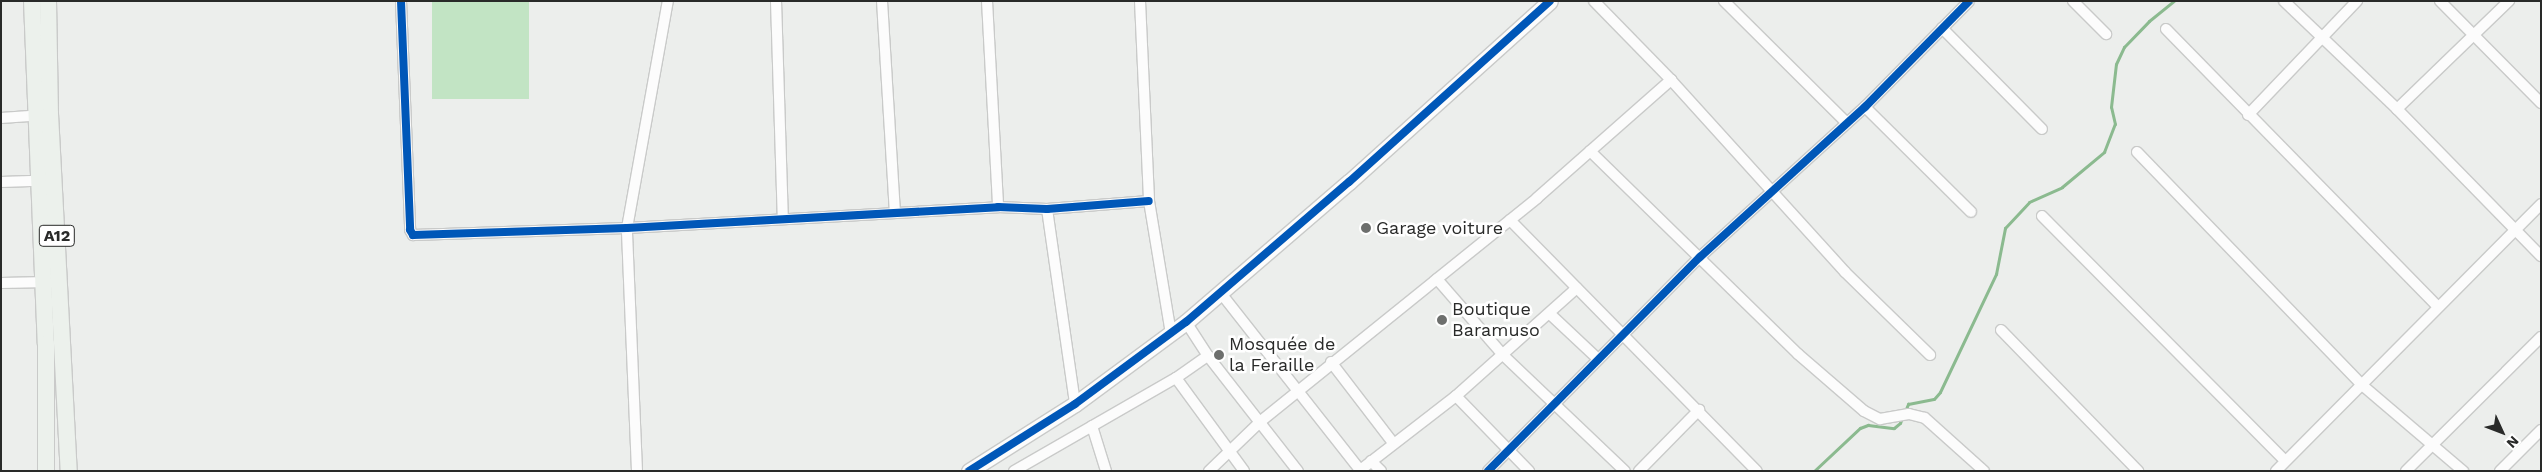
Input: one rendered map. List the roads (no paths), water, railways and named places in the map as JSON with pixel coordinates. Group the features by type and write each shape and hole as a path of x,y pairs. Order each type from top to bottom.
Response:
{"main road":[{"name":"A12","path":"32,1 43,115 51,282 46,471"},
{"name":"A12","path":"48,1 38,181 51,282 70,471"}],"street":[{"path":"401,1 410,230 413,235 627,228 998,207 1047,209 1148,201"},
{"path":"637,471 627,228 668,1"},
{"path":"776,1 783,219"},
{"path":"882,1 895,213"},
{"path":"987,1 998,207"},
{"path":"1140,1 1148,201 1172,334"},
{"path":"969,471 1075,404 1172,334 1349,182 1550,1"},
{"path":"1594,1 1671,80 1773,190 1845,272 1930,355"},
{"path":"1724,1 1847,123"},
{"path":"1488,471 1700,257 1865,107 1969,1"},
{"path":"2073,1 2106,34"},
{"path":"2284,1 2397,108 2541,256"},
{"path":"2248,115 2357,1"},
{"path":"2440,1 2541,103"},
{"path":"2397,108 2509,1"},
{"path":"1942,28 2042,129"},
{"path":"2166,29 2248,115 2438,306"},
{"path":"1209,471 1228,450 1331,362 1510,220 1671,80"},
{"path":"1865,107 1971,212"},
{"path":"1,118 43,115"},
{"path":"1590,151 1798,354 1871,417 1880,419 1908,414 1925,418 1984,471"},
{"path":"2137,152 2362,385 2430,446 2463,471"},
{"path":"1,182 38,181"},
{"path":"2276,471 2541,204"},
{"path":"1047,209 1075,404"},
{"path":"2042,216 2285,461"},
{"path":"1510,220 1624,333 1757,471"},
{"path":"1437,279 1503,355 1552,405 1625,471"},
{"path":"1,283 51,282"},
{"path":"1220,292 1359,470 1456,396 1577,288"},
{"path":"1550,314 1598,359"},
{"path":"1186,322 1208,356 1298,471"},
{"path":"2001,330 2138,471"},
{"path":"2406,471 2541,337"},
{"path":"1014,471 1031,467 1092,426 1176,378 1208,356"},
{"path":"1331,362 1394,444"},
{"path":"1176,378 1244,471"},
{"path":"1456,396 1529,471"},
{"path":"1639,471 1699,410"},
{"path":"1092,426 1106,471"},
{"path":"2500,471 2541,430"},
{"path":"1372,461 1381,471"}],"waterway":[{"path":"1814,471 1860,428 1868,425 1894,428 1900,423 1908,404 1934,399 1940,392 1996,274 2005,228 2029,202 2062,187 2104,152 2115,124 2111,107 2116,64 2124,47 2149,21 2174,1"}],"place":[{"name":"Garage voiture","path":"1366,228"},
{"name":"Boutique Baramuso","path":"1442,320"},
{"name":"Mosquée de la Feraille","path":"1219,355"}]}
